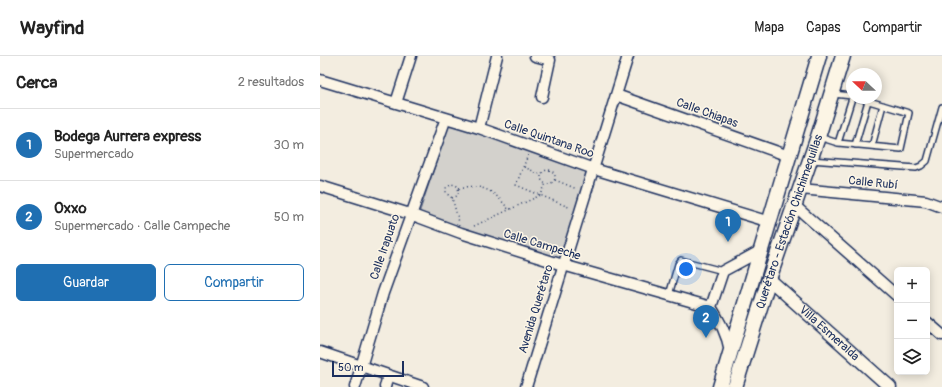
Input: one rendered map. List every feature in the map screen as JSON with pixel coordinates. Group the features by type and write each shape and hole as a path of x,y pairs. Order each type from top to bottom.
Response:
{"main road":[{"name":"Querétaro - Estación Chichimequillas","path":"720,387 819,56"},
{"name":"Querétaro - Estación Chichimequillas","path":"735,387 768,279 801,189 843,56"},
{"path":"813,75 812,102 822,104 831,94"},
{"path":"782,242 811,138 809,132 805,130 798,131 795,135"}],"street":[{"path":"396,103 411,56"},
{"path":"479,128 497,56"},
{"path":"535,56 550,60 542,97"},
{"name":"Avenida Querétaro","path":"526,387 628,56"},
{"name":"Calle Quintana Roo","path":"320,80 479,128 594,169 770,222"},
{"name":"Calle Chiapas","path":"616,95 789,156"},
{"name":"Calle Irapuato","path":"355,387 410,214 446,118"},
{"name":"Calle Campeche","path":"320,186 563,265 711,307"},
{"name":"Calle Rubí","path":"801,189 926,201 942,207"},
{"path":"795,206 894,293"},
{"path":"730,353 727,336 711,307 723,272 762,250"},
{"name":"Villa Esmeralda","path":"768,279 890,387"},
{"path":"930,325 942,335"},
{"path":"320,352 423,387"},
{"path":"385,387 388,375"}],"lane":[{"path":"831,94 846,96"},
{"path":"838,143 850,104"},
{"path":"855,145 867,104"},
{"path":"818,137 838,143 901,149 909,113 879,104"},
{"path":"872,146 883,105"},
{"path":"810,160 916,168 921,166 927,160 942,107"},
{"path":"669,295 678,264 681,260 723,272"}],"path":[{"path":"528,154 516,185 571,208"},
{"path":"523,167 542,175"},
{"path":"542,175 545,171 551,171 555,175 554,180"},
{"path":"542,175 542,179 546,183"},
{"path":"546,183 551,183 554,180"},
{"path":"554,180 577,190"},
{"path":"468,229 541,195 546,183"},
{"path":"460,225 452,198 447,196 446,188 452,184 458,188 468,186 482,187 499,197 509,210"},
{"path":"452,198 457,196 458,188"}],"shaded area":[{"path":"450,121 592,169 562,263 418,217"}],"place":[{"name":"Bodega Aurrera express","path":"728,242"},
{"name":"Oxxo","path":"706,338"}]}
